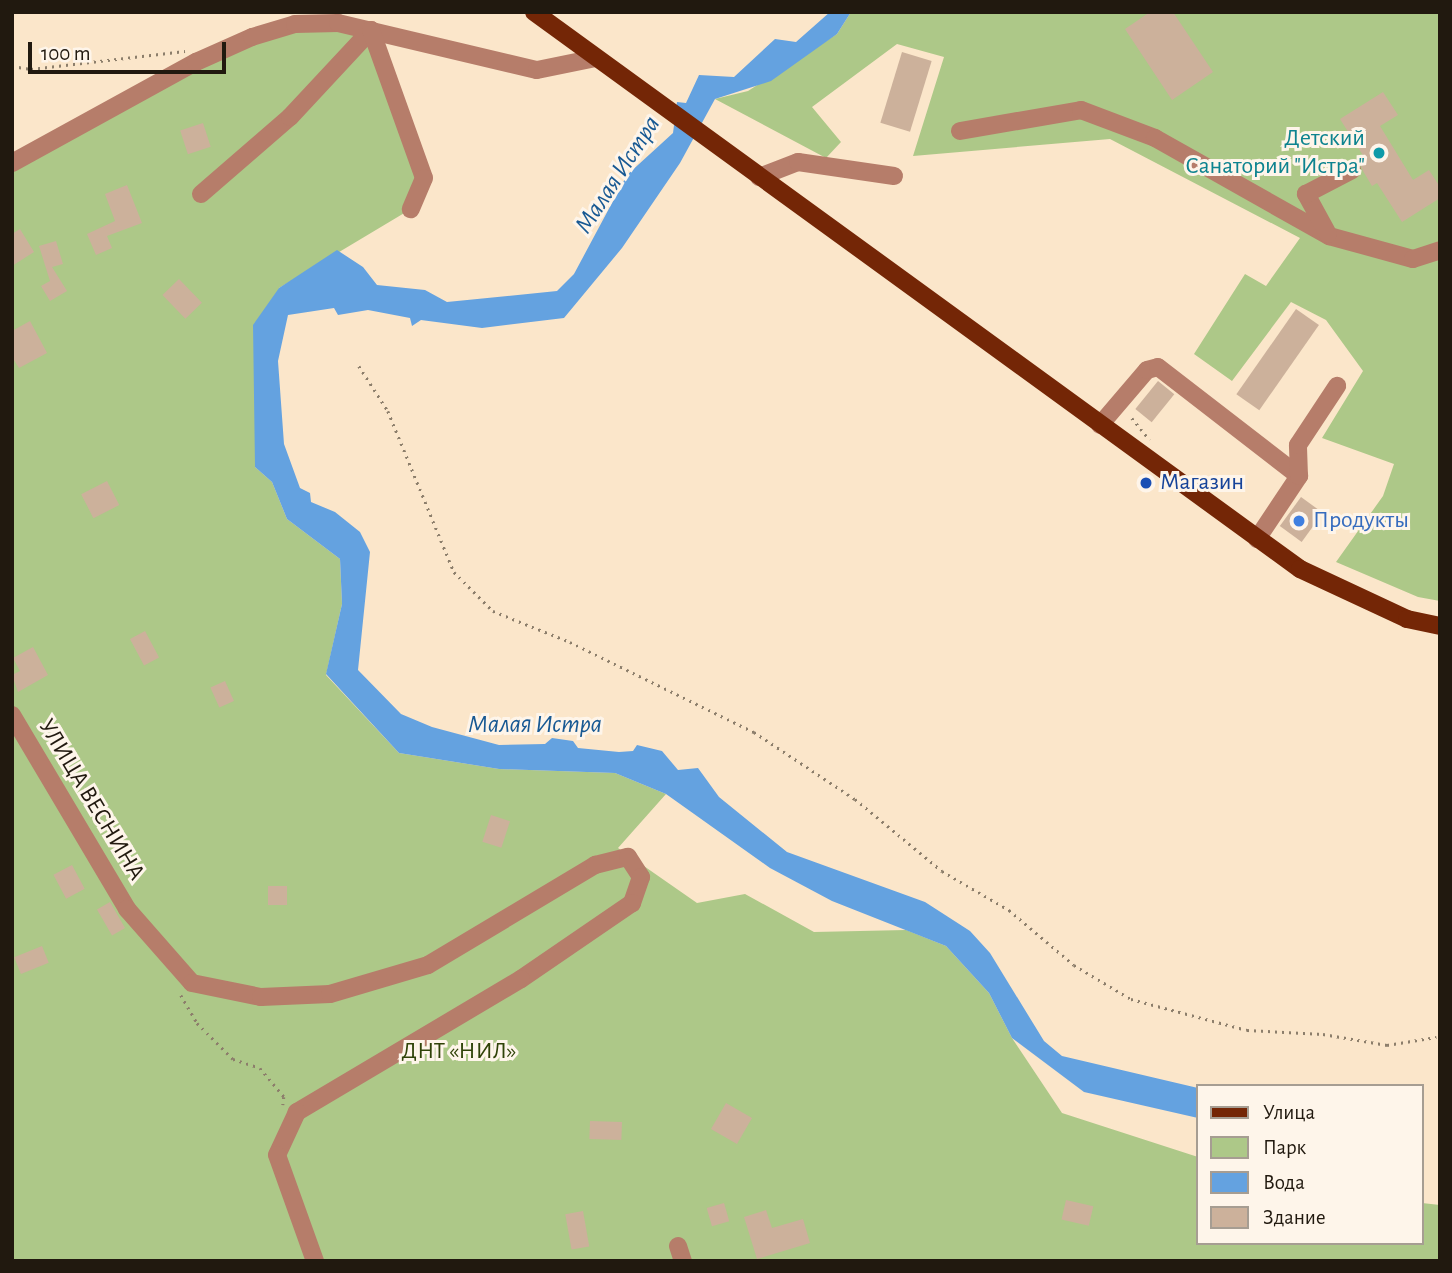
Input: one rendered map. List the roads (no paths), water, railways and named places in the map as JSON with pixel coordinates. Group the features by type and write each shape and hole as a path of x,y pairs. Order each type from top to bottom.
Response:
{"main road":[{"path":"534,12 1257,539 1344,592 1406,619 1440,626"}],"street":[{"path":"365,12 424,178 411,209"},
{"path":"12,163 196,62 252,37 295,24 338,23 537,70 596,58"},
{"path":"201,194 290,117 372,30"},
{"path":"960,131 1081,110 1155,138 1329,236 1413,259 1440,250"},
{"path":"751,172 797,162 894,176"},
{"path":"1329,236 1306,194 1352,170"},
{"path":"1100,425 1147,370 1158,367 1299,476"},
{"path":"1257,539 1299,476 1298,445 1336,386"},
{"name":"УЛИЦА ВЕСНИНА","path":"14,722 127,909 191,983 261,997 330,994 428,965 595,865 628,857 641,877 632,903 555,956 297,1112 277,1155 315,1261"}],"water":[{"path":"830,12 851,12 837,34 771,81 715,99 680,163 622,248 564,318 482,328 421,320 412,326 410,318 368,310 338,315 334,308 288,315 278,361 284,444 300,488 310,493 311,502 335,512 360,532 370,552 358,670 401,714 432,727 499,745 545,744 552,738 573,741 578,748 619,752 633,751 637,745 662,751 678,770 698,768 719,797 787,852 925,902 970,931 990,953 1044,1041 1062,1056 1196,1088 1196,1118 1084,1092 1012,1038 989,993 946,946 832,901 770,868 666,794 615,773 499,769 399,753 326,674 342,604 340,559 287,519 272,482 255,467 253,325 279,288 337,250 363,267 377,285 425,290 447,302 557,291 574,274 627,175 673,133 677,102 686,103 699,75 734,77 775,39 796,42"}],"place":[{"name":"Детский Санаторий \"Истра\"","path":"1379,153"},
{"name":"Магазин","path":"1146,483"},
{"name":"Продукты","path":"1299,521"}],"water label":[{"name":"Малая Истра","path":"618,175"},
{"name":"Малая Истра","path":"535,725"}],"park label":[{"name":"ДНТ «НИЛ»","path":"459,1052"}]}
